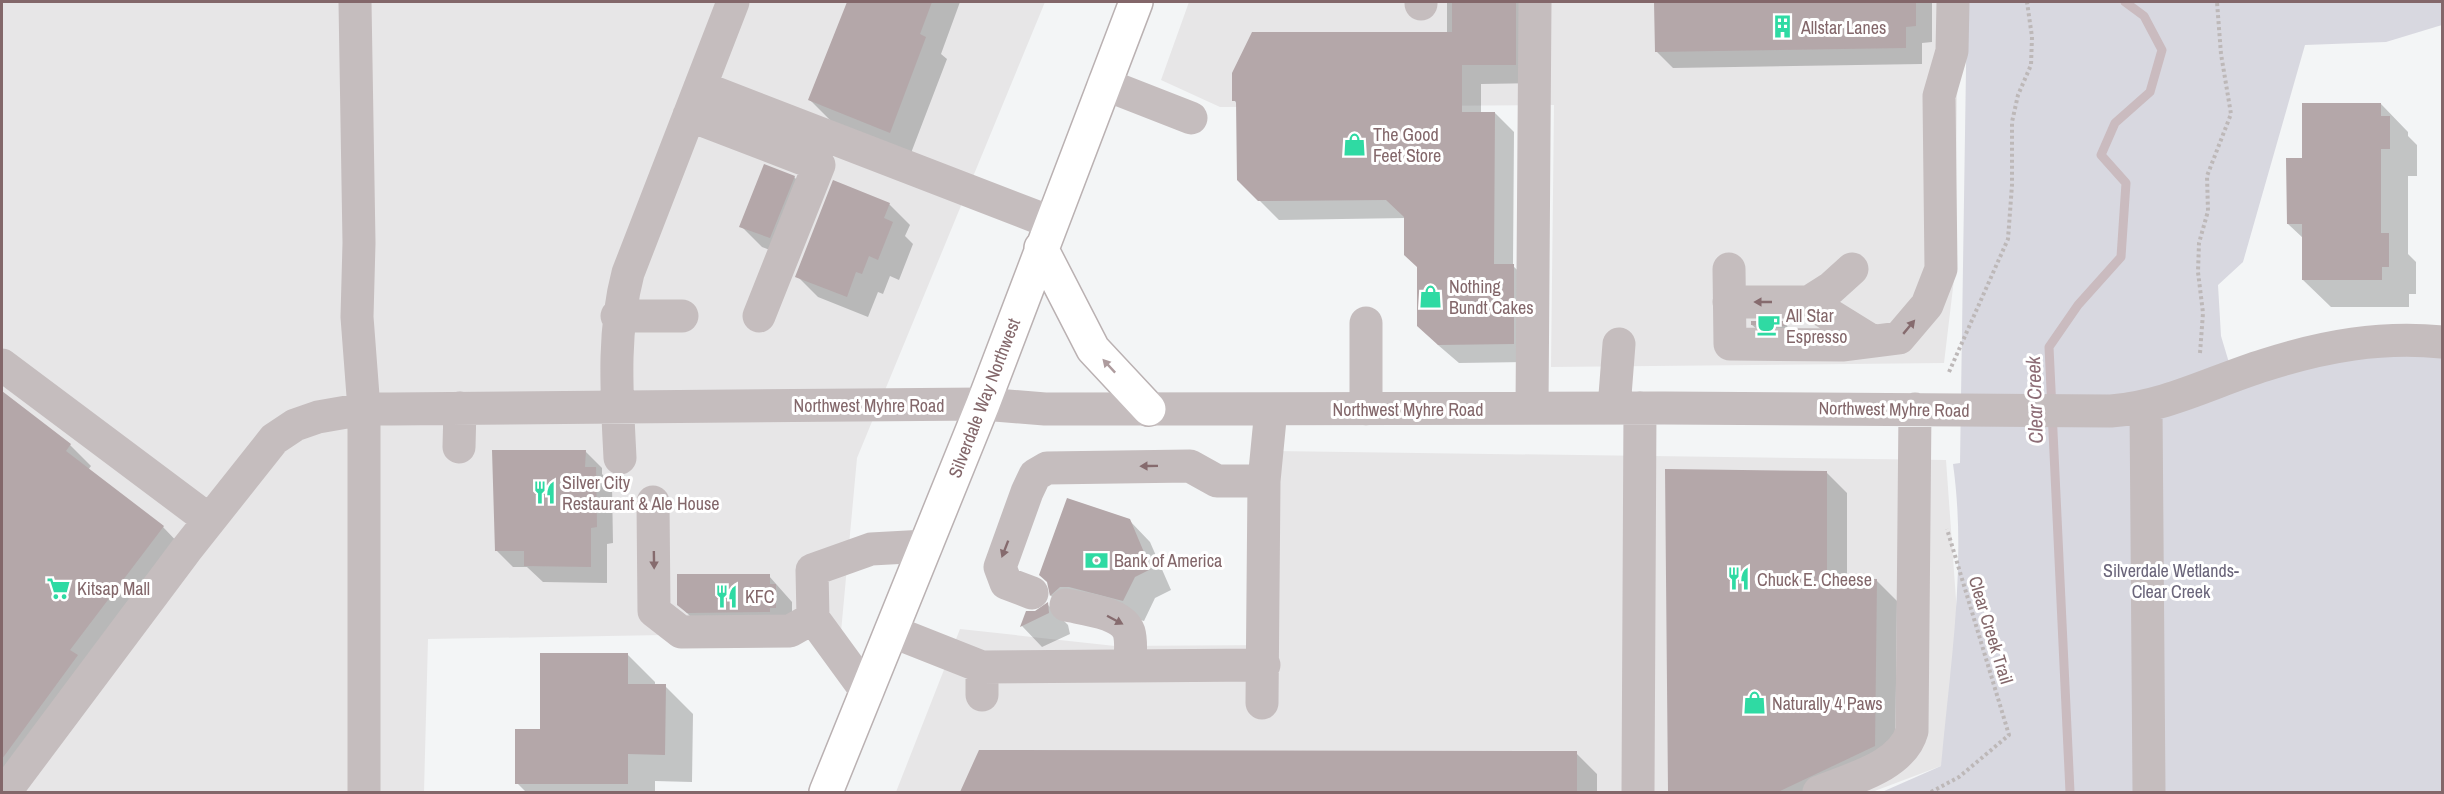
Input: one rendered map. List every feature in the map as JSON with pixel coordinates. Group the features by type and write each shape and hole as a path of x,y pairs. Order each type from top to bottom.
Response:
{"main road":[{"name":"Silverdale Way Northwest","path":"826,792 982,404 1136,2"},
{"path":"1045,235 1093,349 1149,409"}],"street":[{"path":"356,2 359,220 357,317 364,409 364,792"},
{"path":"620,458 617,316 627,273 733,2"},
{"path":"1532,408 1535,2"},
{"path":"1729,269 1730,344 1844,345 1899,338 1927,305 1941,269 1939,96 1952,51 1953,2"},
{"path":"1104,84 1191,118"},
{"path":"695,101 1045,235"},
{"path":"695,101 819,165 759,316"},
{"path":"1809,302 1831,288 1852,269"},
{"path":"1729,302 1809,302 1872,341"},
{"path":"617,316 682,316"},
{"path":"1365,323 1366,409"},
{"name":"Northwest Myhre Road","path":"6,792 209,520 274,439 295,425 318,417 364,409 982,404 1045,409 1627,408 2075,412 2146,407 2265,365 2335,346 2385,339 2442,342"},
{"path":"1619,344 1627,408 1638,792"},
{"path":"2,365 155,482 209,520"},
{"path":"2146,407 2149,792"},
{"path":"459,447 460,408"},
{"path":"1262,703 1264,481 1270,409"},
{"path":"1819,792 1900,754 1909,742 1912,731 1915,409"},
{"path":"1032,593 1006,583 1000,567 1035,475 1047,468 1190,466 1217,481 1264,481"},
{"path":"653,502 654,611 681,632 790,631 813,618"},
{"path":"867,692 813,618 812,570 871,549 926,546"},
{"path":"1066,605 1109,616 1123,623 1128,631 1130,666"},
{"path":"891,631 982,681 1130,666 1264,665"}],"path":[{"path":"1949,372 2008,238 2012,185 2012,122 2018,95 2031,65 2032,38 2026,2"},
{"path":"2200,353 2203,313 2198,272 2199,243 2208,211 2207,176 2231,114 2221,54 2217,2"},
{"name":"Clear Creek Trail","path":"1931,792 1959,777 2008,735 1944,520"}],"shaded area":[{"path":"2,2 1045,2 857,458 841,632 428,639 424,792 2,792"},
{"path":"1189,2 1964,2 1957,97 1955,271 1944,363 1551,367 1554,105 1220,107 1161,80"},
{"path":"1274,451 1946,460 1965,725 1941,766 1872,792 896,792 960,629 1115,646 1277,645"}],"green space":[{"name":"Silverdale Wetlands- Clear Creek","path":"1967,2 2442,2 2442,25 2386,42 2305,45 2243,262 2218,285 2221,336 2233,376 2442,342 2442,792 1882,792 1941,766 1958,577 1957,501 1953,464 1960,463"}],"building":[{"path":"847,2 932,2 920,34 926,37 890,133 808,100"},
{"path":"1452,2 1516,2 1516,65 1462,65 1462,112 1495,112 1494,264 1514,264 1514,344 1438,345 1417,326 1417,267 1404,255 1404,217 1386,200 1258,201 1237,180 1236,101 1232,101 1232,73 1252,32 1452,32"},
{"name":"Allstar Lanes","path":"1654,2 1916,2 1916,26 1906,27 1906,48 1655,52"},
{"path":"2302,103 2381,103 2381,116 2390,116 2390,149 2381,149 2381,233 2389,233 2389,267 2382,267 2382,280 2302,280 2302,224 2287,224 2286,158 2302,158"},
{"path":"764,164 795,176 770,238 739,227"},
{"path":"833,180 890,203 884,218 893,222 878,260 869,256 862,274 856,272 847,297 795,277"},
{"path":"1751,321 1785,321 1785,326 1751,325"},
{"name":"Kitsap Mall","path":"2,391 71,444 66,451 164,526 70,650 78,655 2,759"},
{"name":"Silver City Restaurant & Ale House","path":"492,450 586,450 585,467 596,467 597,527 591,528 591,567 524,566 524,551 495,551"},
{"path":"1665,469 1827,471 1827,578 1877,579 1875,746 1778,792 1668,792"},
{"name":"Bank of America","path":"1067,498 1130,519 1151,569 1135,577 1123,601 1069,587 1060,587 1050,596 1047,582 1039,575"},
{"name":"KFC","path":"677,574 770,574 770,584 776,584 776,608 770,608 770,612 687,613 677,605"},
{"path":"1048,602 1049,613 1020,627 1026,611 1035,611"},
{"path":"540,653 628,653 628,684 666,684 665,755 628,754 628,784 515,784 515,729 540,729"},
{"path":"979,750 1577,751 1577,792 960,792"}],"waterway":[{"name":"Clear Creek","path":"2070,792 2049,347 2078,305 2121,257 2126,183 2101,155 2115,123 2150,92 2162,50 2144,16 2125,2"}],"place":[{"name":"Allstar Lanes","path":"1783,27"},
{"name":"The Good Feet Store","path":"1355,144"},
{"name":"Nothing Bundt Cakes","path":"1431,296"},
{"name":"All Star Espresso","path":"1768,325"},
{"name":"Silver City Restaurant & Ale House","path":"544,492"},
{"name":"Bank of America","path":"1096,560"},
{"name":"Chuck E. Cheese","path":"1739,579"},
{"name":"Kitsap Mall","path":"59,588"},
{"name":"KFC","path":"727,596"},
{"name":"Naturally 4 Paws","path":"1754,703"}]}
